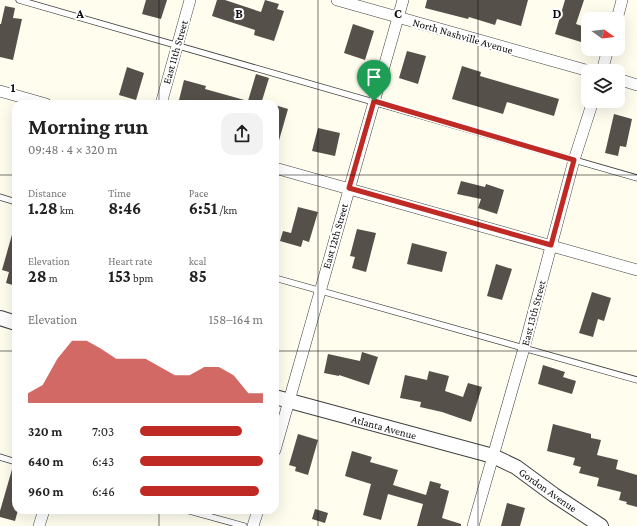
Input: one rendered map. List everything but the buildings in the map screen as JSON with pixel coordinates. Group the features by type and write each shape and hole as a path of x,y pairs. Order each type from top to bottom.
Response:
{"street":[{"name":"East 11th Street","path":"162,100 190,0"},
{"name":"North Nashville Avenue","path":"337,0 581,69"},
{"name":"East 12th Street","path":"279,421 282,399 320,291 403,0"},
{"path":"619,12 622,0"},
{"path":"625,81 637,85"},
{"path":"0,91 32,100"},
{"name":"East 13th Street","path":"473,526 524,348 574,160 591,108"},
{"path":"279,169 637,270"},
{"path":"0,318 12,322"},
{"name":"Atlanta Avenue","path":"282,399 493,456"},
{"name":"Gordon Avenue","path":"493,456 516,467 554,495 601,526"},
{"path":"39,526 43,514"},
{"path":"253,526 257,514"}],"lane":[{"path":"19,0 374,101 637,178"},
{"path":"0,197 12,201"},
{"path":"279,279 637,380"},
{"path":"0,457 12,461"},
{"path":"200,514 244,526"}],"route":[{"path":"374,101 574,160 551,245 349,188 374,101"}]}
